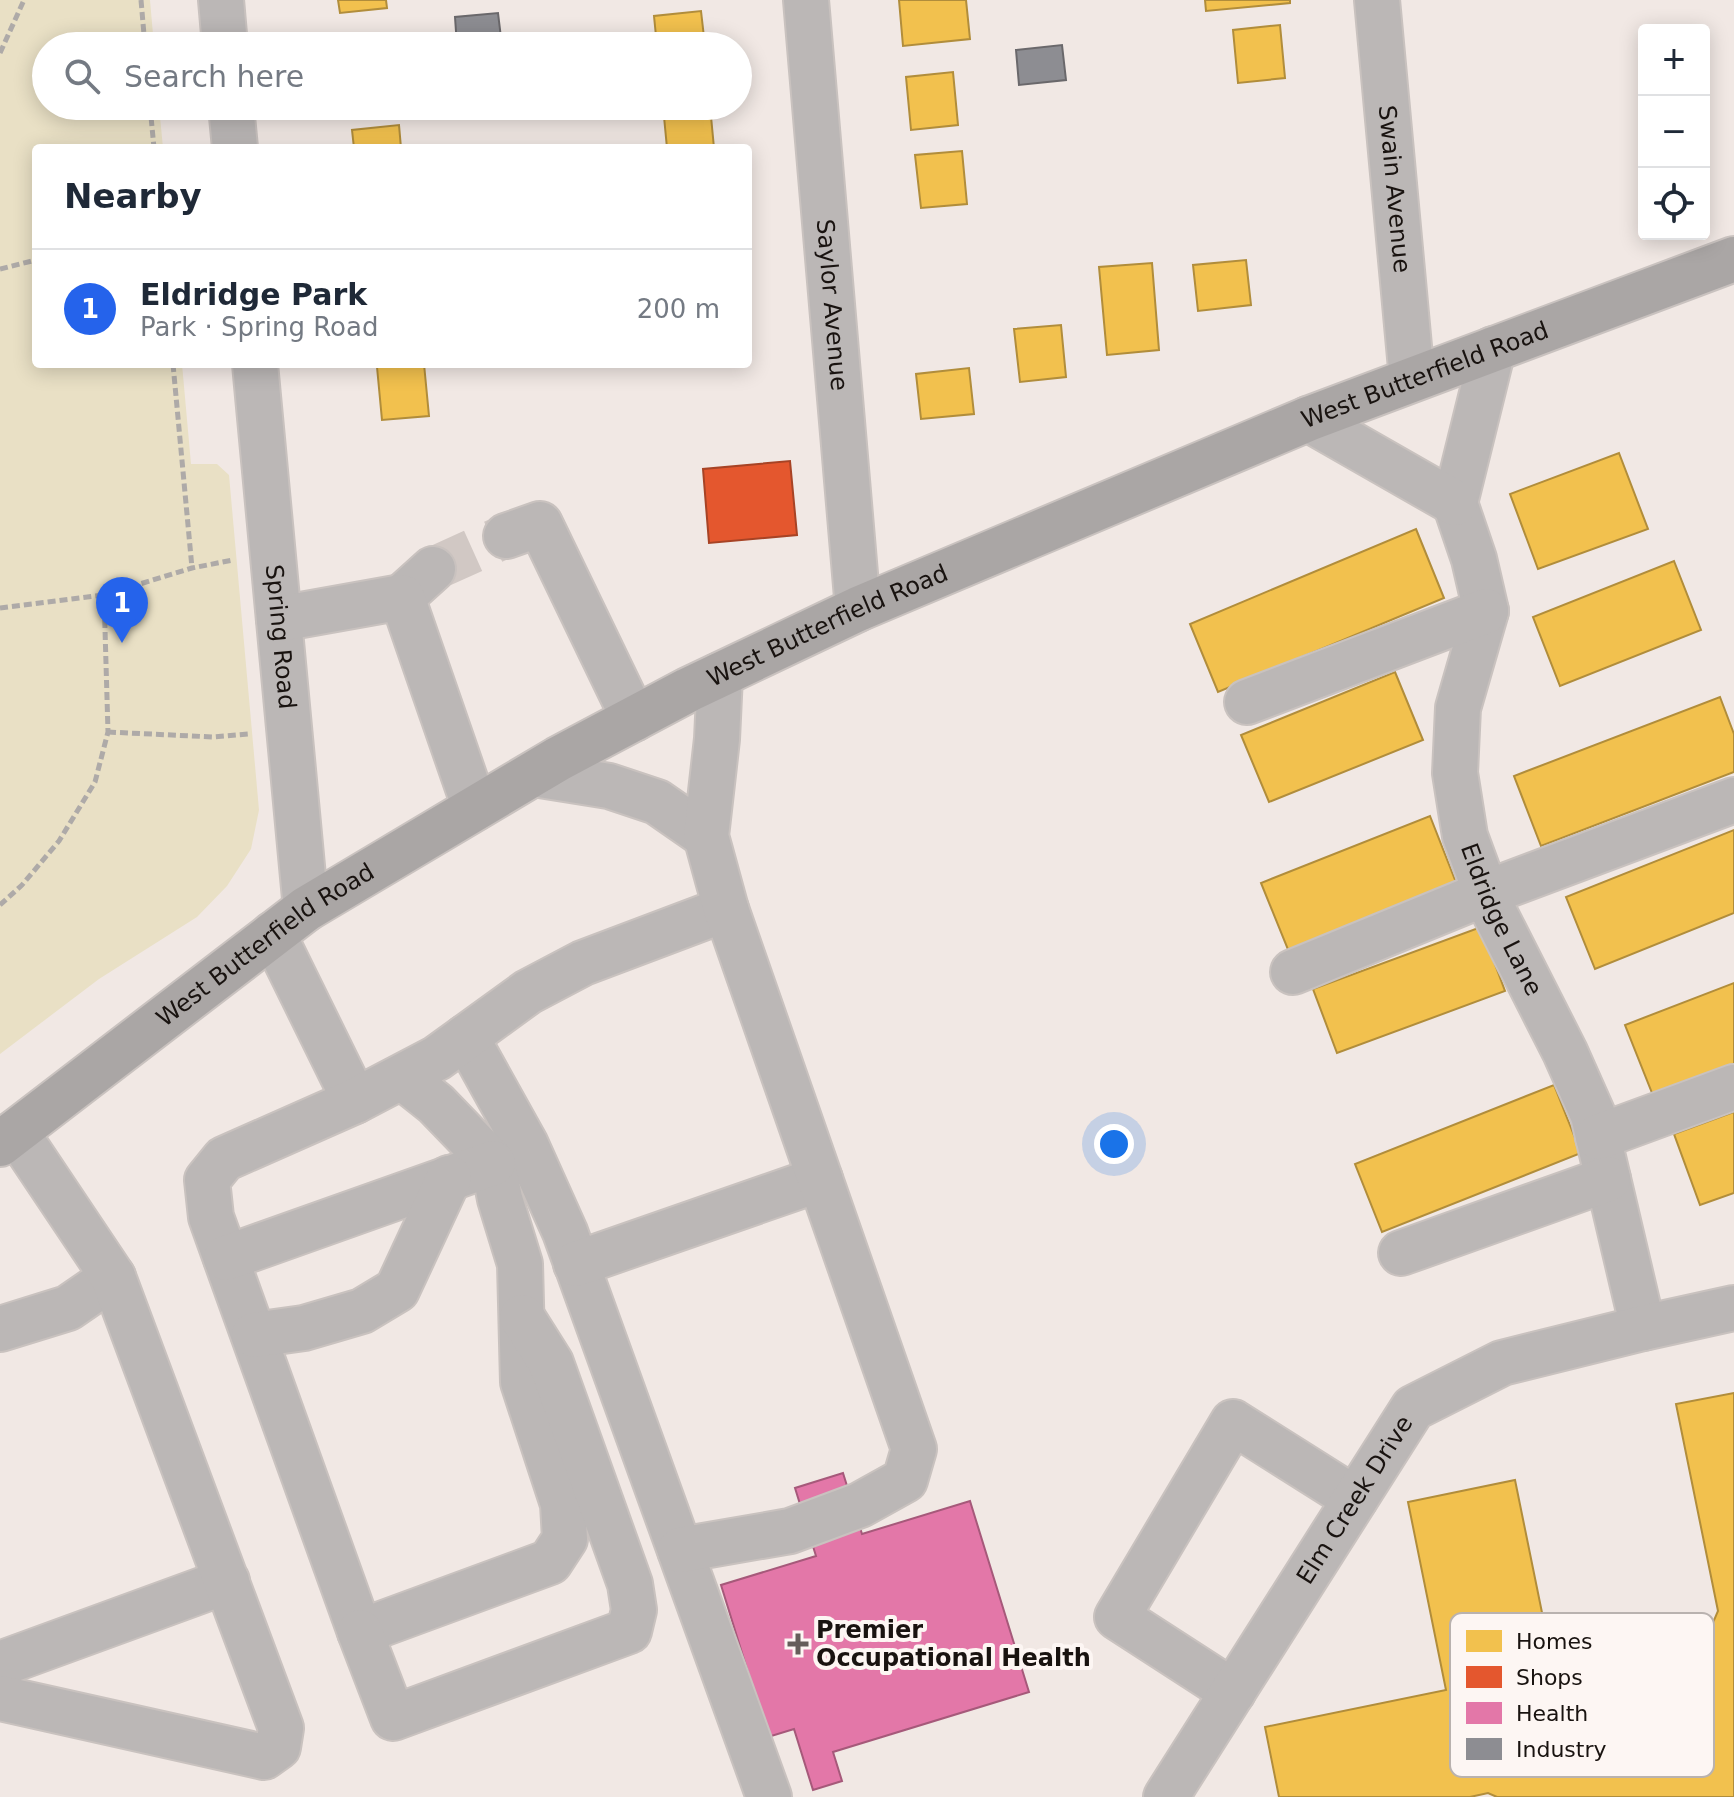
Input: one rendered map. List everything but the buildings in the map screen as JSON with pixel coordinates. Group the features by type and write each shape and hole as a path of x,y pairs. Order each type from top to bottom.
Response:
{"main road":[{"name":"West Butterfield Road","path":"8,1138 289,922 534,774 720,675 858,609 1308,419 1734,259"}],"street":[{"path":"221,0 224,32"},
{"name":"Saylor Avenue","path":"806,0 858,609"},
{"name":"Swain Avenue","path":"1377,0 1412,379"},
{"path":"232,120 235,144"},
{"path":"1308,419 1455,503 1493,349"},
{"name":"Spring Road","path":"255,368 289,731 289,922"},
{"name":"Eldridge Lane","path":"1455,503 1474,559 1486,611 1458,708 1455,773 1465,836 1490,904 1565,1052 1593,1115 1643,1328"},
{"path":"506,536 540,524 634,719"},
{"path":"279,619 418,583 475,808"},
{"path":"1247,702 1486,611"},
{"path":"680,1550 790,1531 860,1505 905,1480 914,1449 726,909 706,836 717,739 720,675"},
{"path":"534,774 609,786 657,802 706,836"},
{"path":"1293,972 1486,893 1734,800"},
{"path":"522,1317 551,1363 630,1584 634,1610 629,1631 393,1718 211,1217 207,1180 224,1159 355,1101 437,1058 528,992 583,963 726,909"},
{"path":"289,922 355,1101"},
{"path":"466,1037 526,1145 565,1232 769,1797"},
{"path":"360,1632 550,1562 565,1539 563,1504 523,1382 520,1264 500,1199 493,1163 436,1104 402,1077"},
{"path":"1598,1137 1734,1087"},
{"path":"0,1698 264,1757 278,1747 281,1728 113,1277 8,1138"},
{"path":"226,1258 493,1163"},
{"path":"254,1335 304,1328 362,1311 397,1290 449,1178"},
{"path":"576,1264 820,1179"},
{"path":"1401,1253 1608,1179"},
{"path":"0,1329 68,1308 113,1277"},
{"name":"Elm Creek Drive","path":"1166,1797 1413,1408 1502,1363 1734,1308"},
{"path":"1233,1692 1117,1617 1233,1422 1355,1499"},
{"path":"0,1664 227,1581"}],"path":[{"path":"0,53 24,0"},
{"path":"141,0 144,32"},
{"path":"151,120 154,144"},
{"path":"0,269 32,261"},
{"path":"173,368 192,568"},
{"path":"0,608 104,595 192,568 273,551"},
{"path":"0,905 22,885 59,841 95,782 108,732 104,595"},
{"path":"108,732 213,737 289,731"}],"shaded area":[{"path":"0,0 150,0 153,32 32,32 32,120 160,120 163,144 32,144 32,368 182,368 191,464 217,464 229,475 259,810 251,849 227,886 197,917 99,979 0,1054"}],"tunnel":[{"path":"433,569 506,536"}],"place":[{"name":"Eldridge Park","path":"122,643"},
{"name":"Premier Occupational Health","path":"798,1644"}]}
